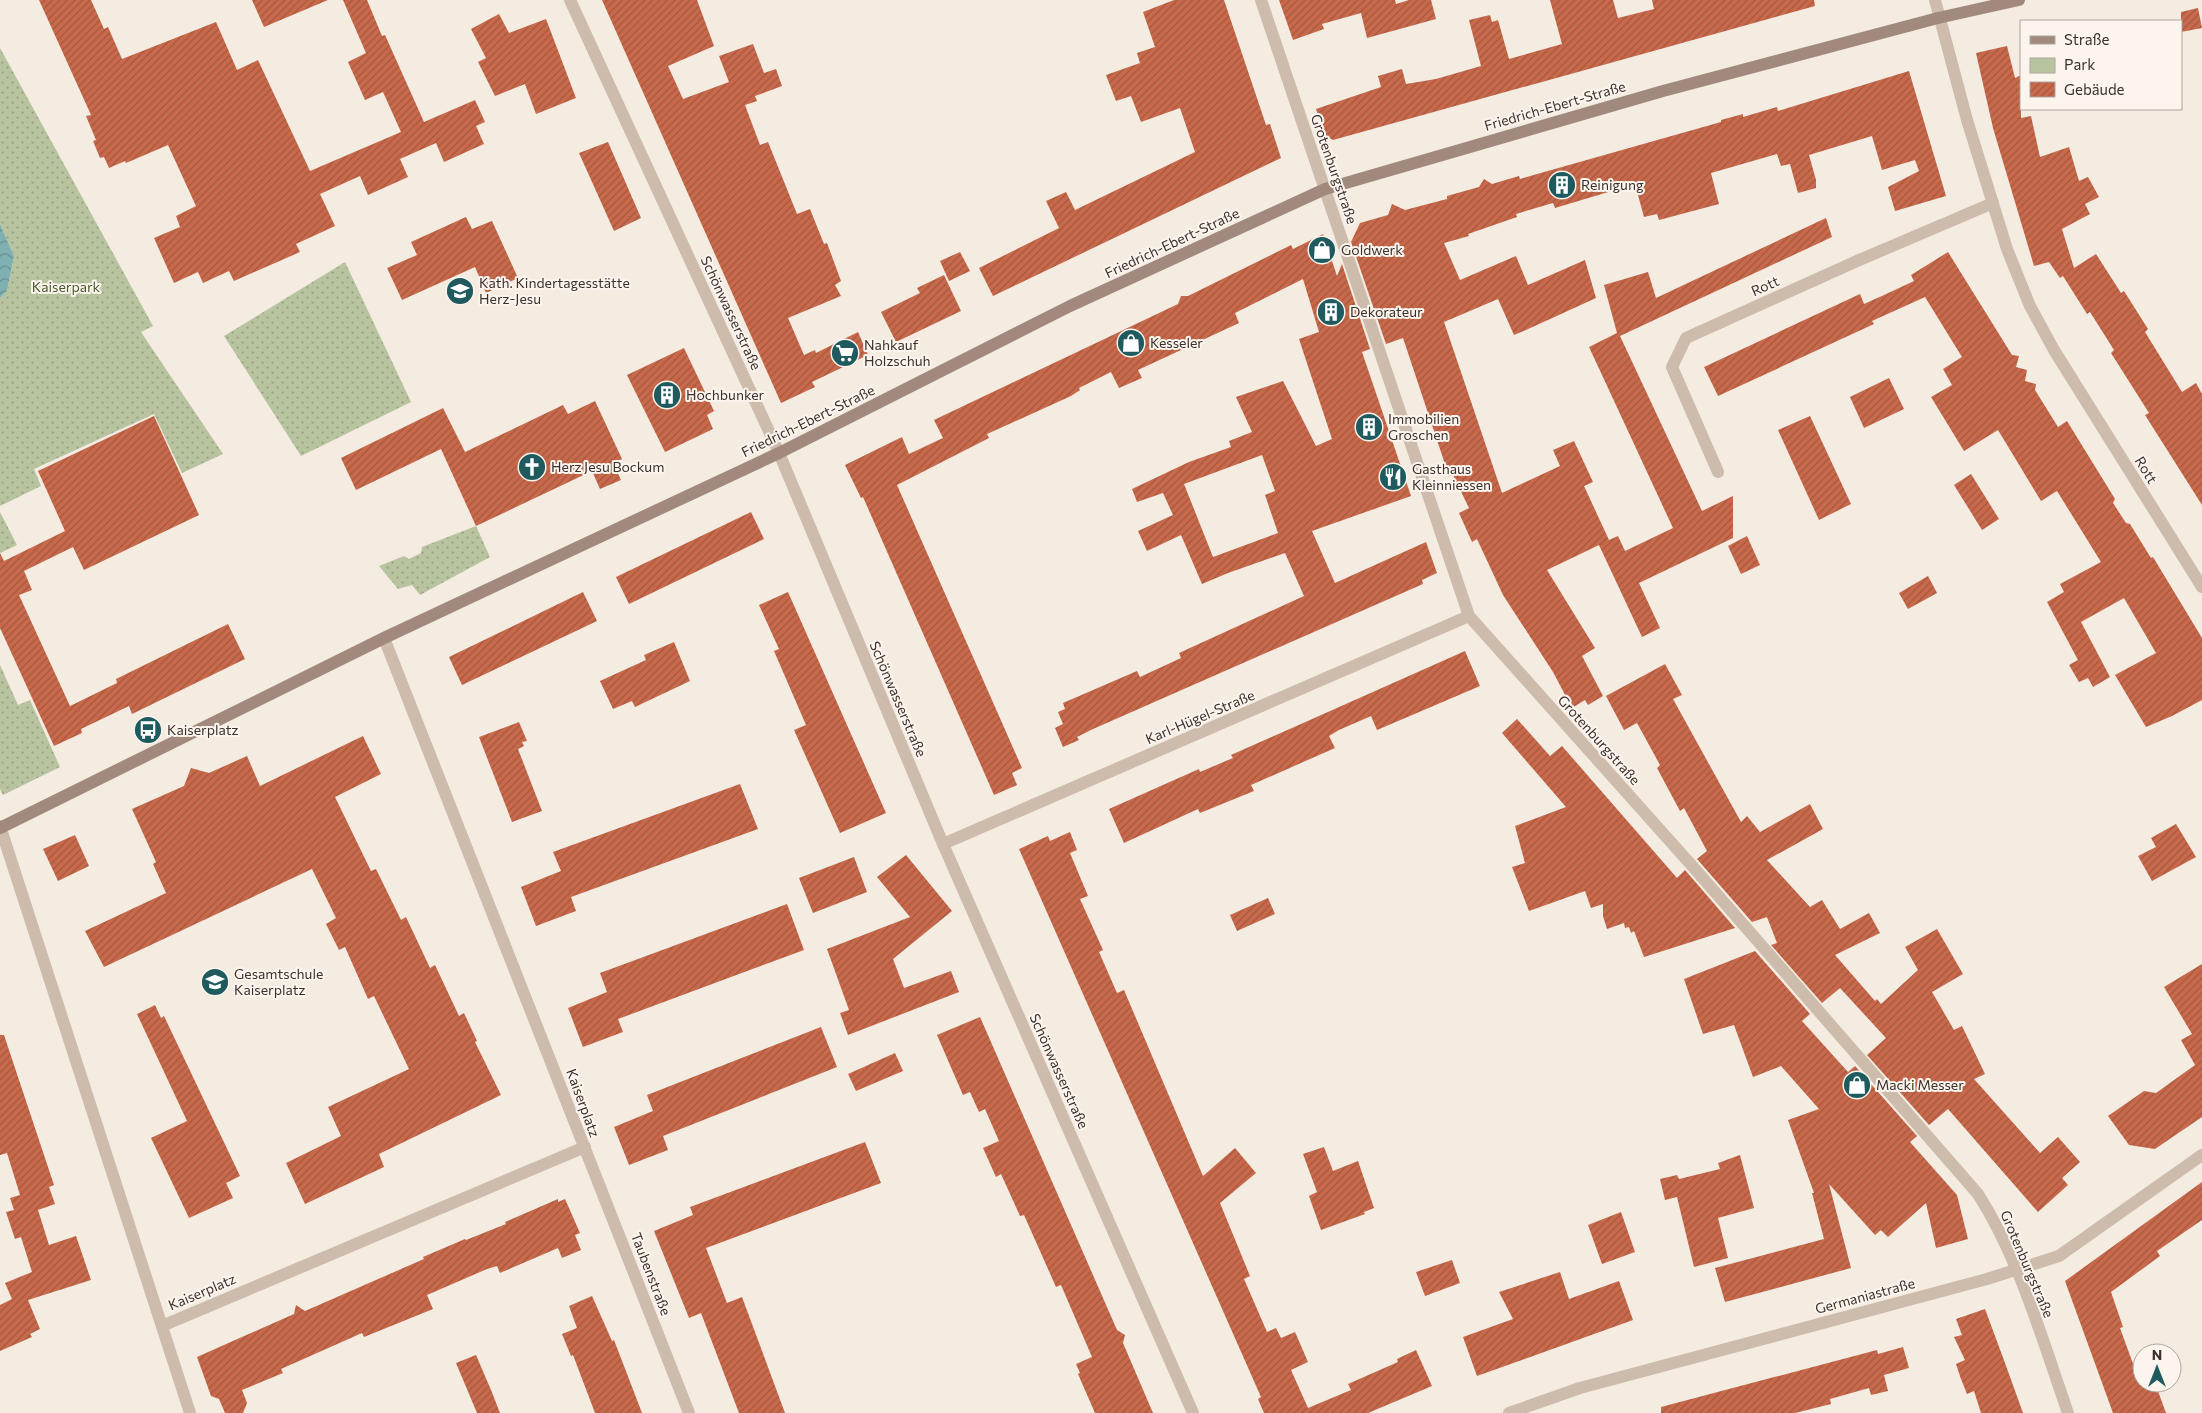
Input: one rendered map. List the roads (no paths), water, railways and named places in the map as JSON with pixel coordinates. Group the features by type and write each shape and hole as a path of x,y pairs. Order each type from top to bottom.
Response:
{"street":[{"name":"Schönwasserstraße","path":"570,0 780,453 943,844 1193,1413"},
{"name":"Grotenburgstraße","path":"1261,0 1470,616 1688,861 1978,1194 2002,1236 2016,1270 2068,1413"},
{"name":"Rott","path":"1935,0 1938,18 1993,203 2016,274 2040,327 2202,587"},
{"name":"Friedrich-Ebert-Straße","path":"384,638 780,453 1070,306 1325,189 1663,91 1938,18 2019,0"},
{"name":"Rott","path":"1718,472 1672,366 1686,338 1857,261 1993,203"},
{"name":"Karl-Hügel-Straße","path":"943,844 1470,616"},
{"name":"Kaiserplatz","path":"384,638 585,1146 162,1326 0,827 384,638"},
{"name":"Taubenstraße","path":"585,1146 689,1413"},
{"name":"Germaniastraße","path":"1510,1413 1580,1388 2016,1270 2046,1260 2068,1250 2202,1155"},
{"path":"162,1326 190,1413"}],"water":[{"path":"0,224 14,256 7,291 0,298"}],"place":[{"name":"Reinigung","path":"1562,185"},
{"name":"Goldwerk","path":"1322,250"},
{"name":"Kath. Kindertagesstätte Herz-Jesu","path":"460,291"},
{"name":"Dekorateur","path":"1331,312"},
{"name":"Kesseler","path":"1131,343"},
{"name":"Nahkauf Holzschuh","path":"845,353"},
{"name":"Hochbunker","path":"667,395"},
{"name":"Immobilien Groschen","path":"1369,427"},
{"name":"Herz Jesu Bockum","path":"532,467"},
{"name":"Gasthaus Kleinniessen","path":"1393,477"},
{"name":"Kaiserplatz","path":"148,730"},
{"name":"Gesamtschule Kaiserplatz","path":"215,982"},
{"name":"Macki Messer","path":"1857,1085"}],"park label":[{"name":"Kaiserpark","path":"66,287"}]}
